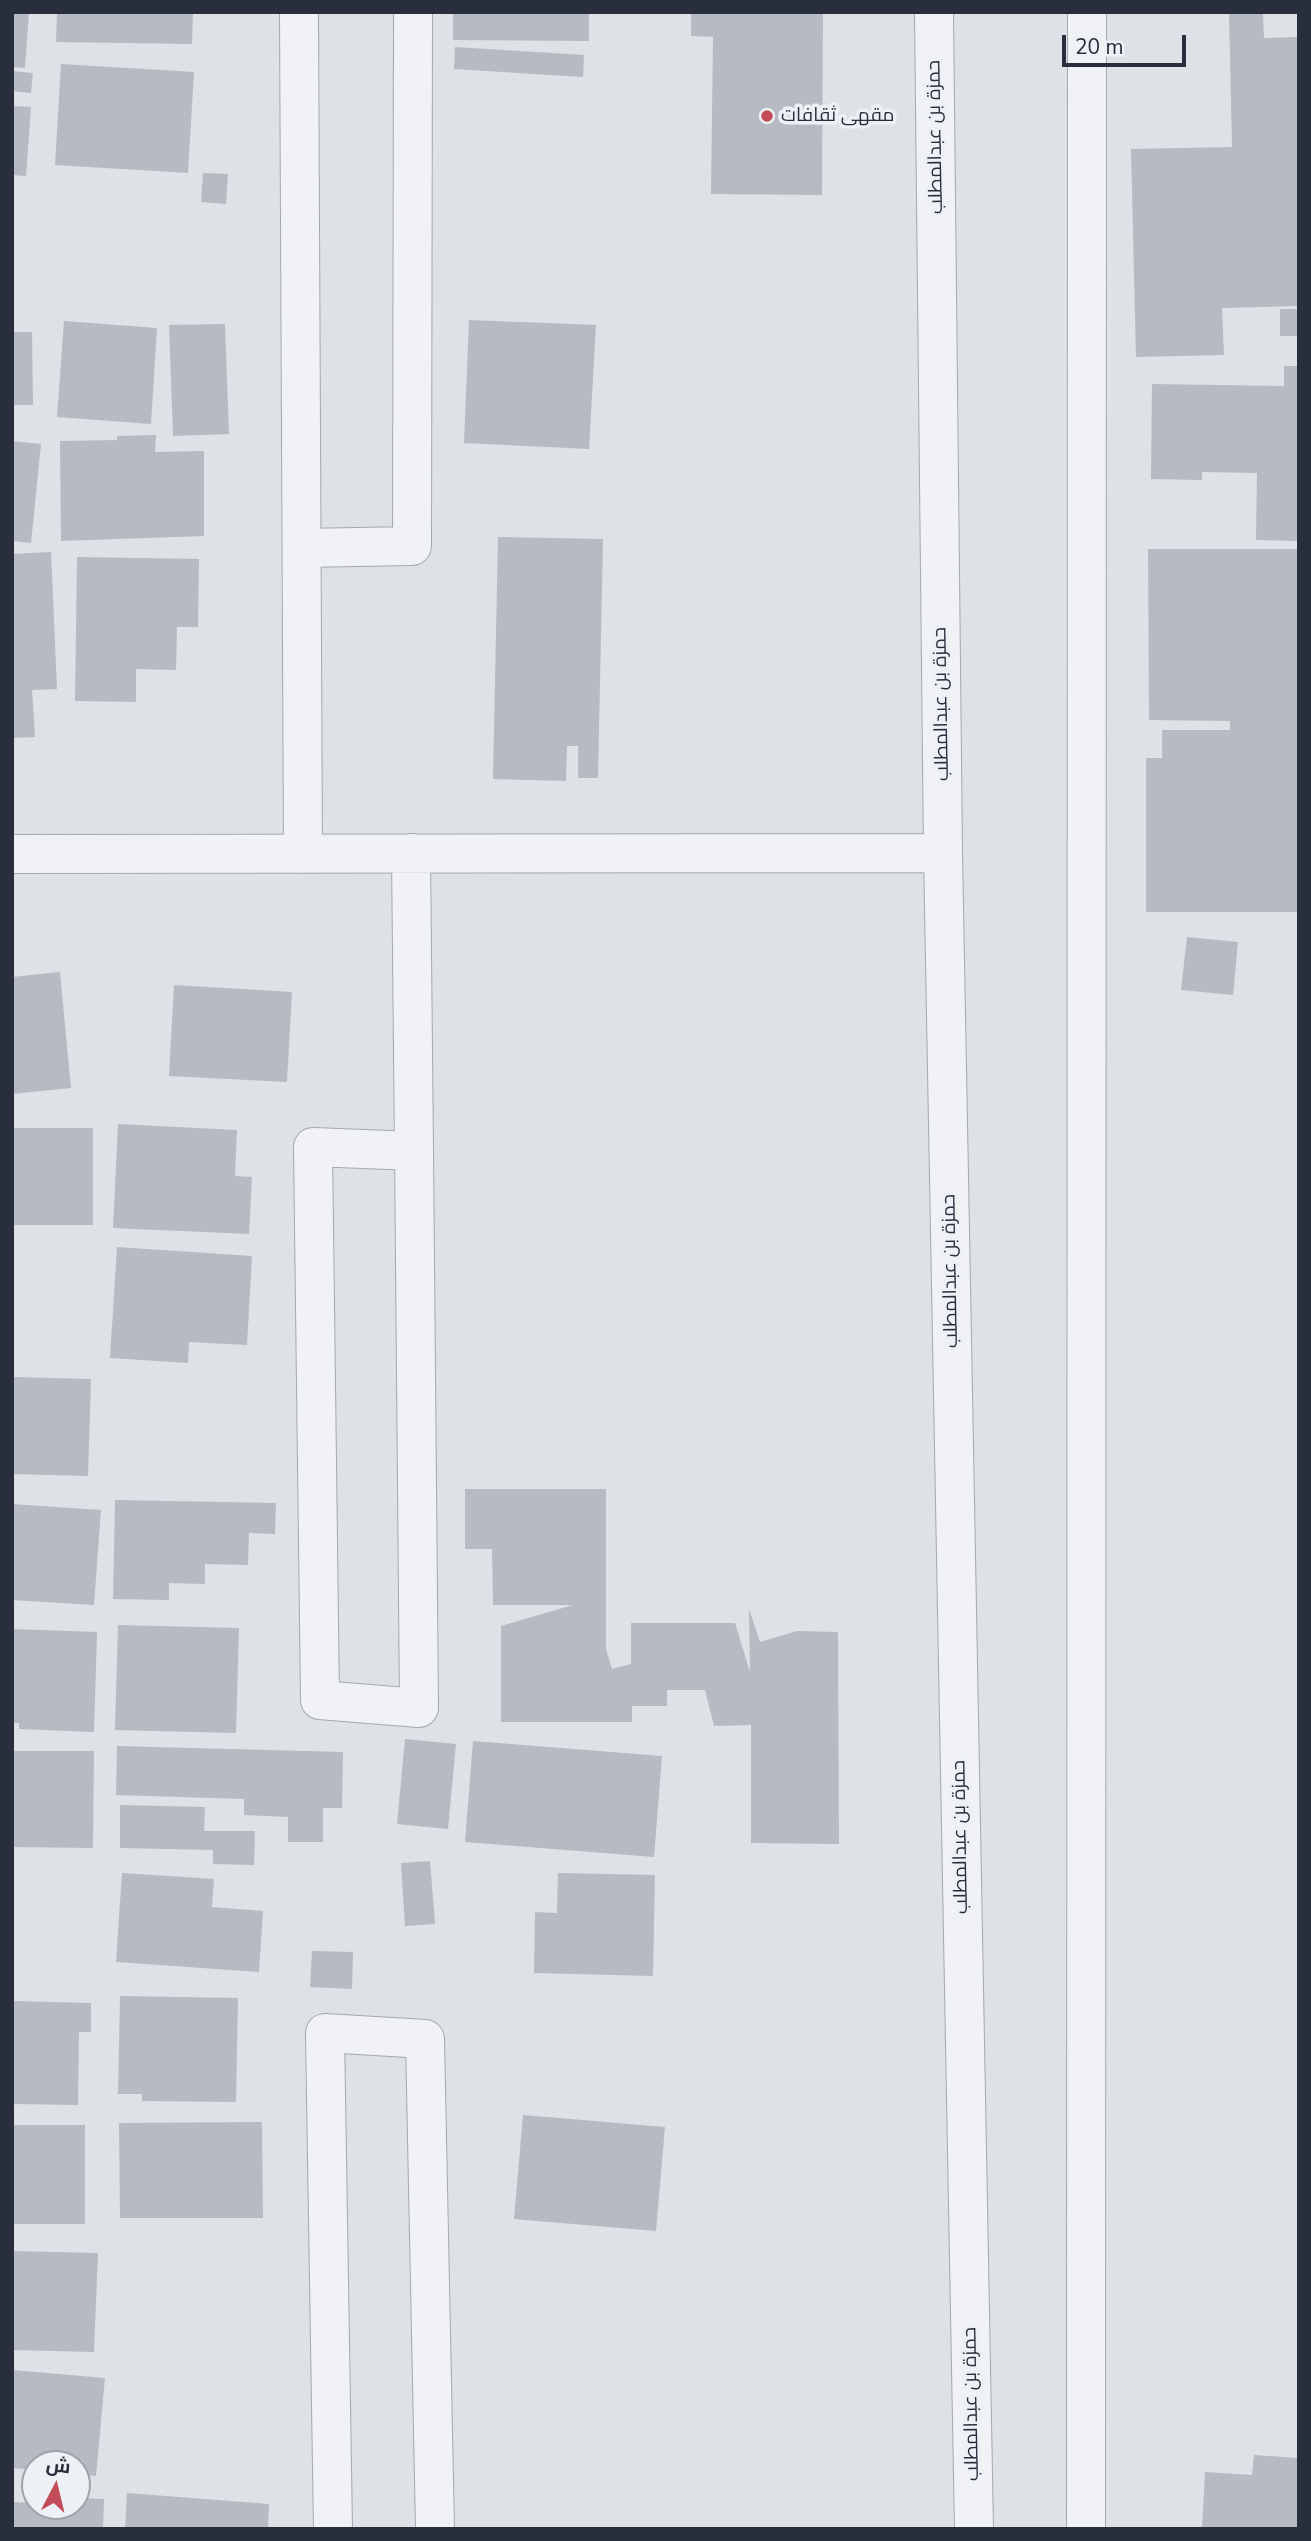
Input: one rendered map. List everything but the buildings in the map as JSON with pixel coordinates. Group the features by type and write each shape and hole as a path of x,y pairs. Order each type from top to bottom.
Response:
{"street":[{"path":"299,12 303,854"},
{"path":"302,548 412,546 413,12"},
{"name":"حمزة بن عبدالمطلب","path":"934,12 943,853 974,2529"},
{"path":"1086,2529 1087,12"},
{"path":"411,853 414,1151 419,1708 320,1700 313,1147 414,1151"},
{"path":"12,854 943,853"},
{"path":"333,2529 325,2033 425,2039 435,2529"}],"place":[{"name":"مقهى ثقافات","path":"767,116"}]}
